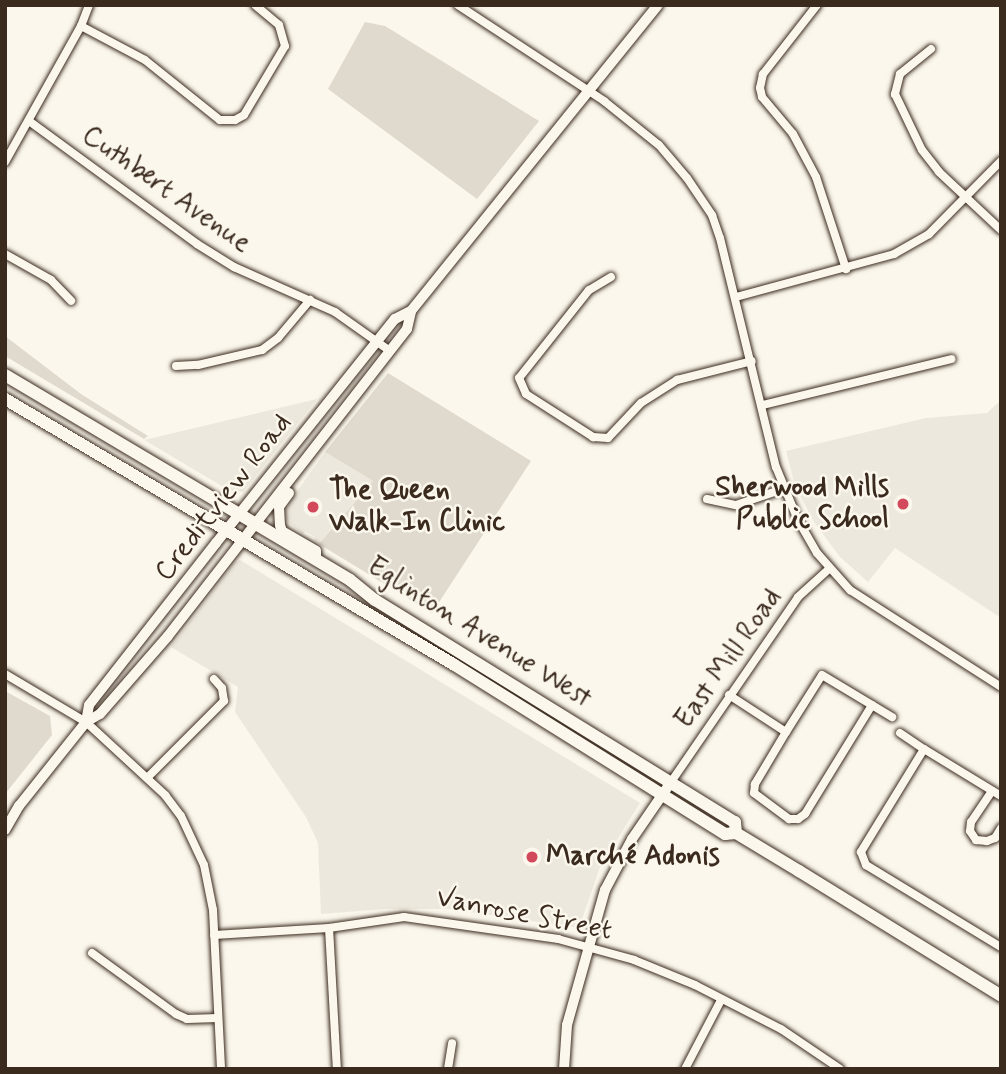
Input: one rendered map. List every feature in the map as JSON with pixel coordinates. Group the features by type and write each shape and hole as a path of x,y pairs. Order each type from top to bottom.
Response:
{"main road":[{"name":"Creditview Road","path":"5,830 19,806 86,722 100,714 149,659 244,539 407,329 411,312 658,5"},
{"name":"Creditview Road","path":"86,722 89,705 227,529 395,319 411,312"},
{"name":"Eglinton Avenue West","path":"5,375 240,513 375,600 735,822 736,834"},
{"name":"Eglinton Avenue West","path":"5,399 244,539 725,834 736,834 1001,996"},
{"path":"310,455 307,471 282,501 278,514 282,531 316,551 316,560"},
{"path":"564,1069 567,1025 612,874 671,782"}],"street":[{"path":"5,162 81,26 89,5"},
{"path":"81,26 145,60 220,120 234,120 244,115 285,47 279,25 254,5"},
{"path":"458,5 590,90 659,145 701,195 720,238 737,297 783,489 813,546 850,590 1001,687"},
{"path":"817,5 763,74 760,88 762,97 793,134 816,177 846,269"},
{"path":"931,49 900,74 895,94 922,150 939,173 1001,230"},
{"name":"Cuthbert Avenue","path":"29,121 197,244 233,267 310,300 390,351"},
{"path":"737,297 870,263 912,244 929,234 967,198 1001,160"},
{"path":"5,254 51,280 71,301"},
{"path":"611,277 589,290 519,379 526,394 593,437 607,438 641,403 677,380 752,361"},
{"path":"176,366 198,365 262,350 278,338 310,300"},
{"path":"763,405 951,359"},
{"path":"707,499 736,505 783,489"},
{"name":"East Mill Road","path":"671,782 798,597 830,568"},
{"path":"5,674 86,722 148,778 181,816 204,865 214,935 221,1069"},
{"path":"872,705 805,814 798,819 789,819 754,793 755,784 822,675 872,705 892,717"},
{"path":"148,778 224,701 222,688 214,680"},
{"path":"729,695 786,732"},
{"path":"900,733 1001,796"},
{"path":"924,749 861,852 862,859 866,865 1001,947"},
{"path":"992,791 971,822 970,831 976,840 987,841 995,838 1001,828"},
{"name":"Vanrose Street","path":"214,935 330,928 404,917 513,930 634,960 781,1030 838,1068"},
{"path":"330,928 337,1069"},
{"path":"92,953 176,1014 187,1019 218,1018"},
{"path":"685,1069 721,1000"},
{"path":"448,1069 452,1043"}],"shaded area":[{"path":"365,22 385,26 539,121 477,199 328,89"},
{"path":"5,336 81,394 148,436 144,439 5,356"},
{"path":"388,373 531,461 432,613 319,544 373,481 325,452"},
{"path":"317,399 243,492 230,491 144,440"},
{"name":"Sherwood Mills Public School","path":"1001,400 1001,618 895,548 868,582 840,557 814,522 795,486 786,451 926,418 987,413"},
{"path":"325,452 373,481 319,544 314,540 315,537 305,531 303,534 288,522 285,514 291,500"},
{"path":"240,560 640,803 600,867 579,928 449,909 385,909 321,914 318,843 306,817 235,712 238,687 171,647 234,563"},
{"path":"5,691 50,716 52,735 5,794"}],"place":[{"name":"Sherwood Mills Public School","path":"903,504"},
{"name":"The Queen Walk-In Clinic","path":"313,507"},
{"name":"Marché Adonis","path":"532,857"}]}
